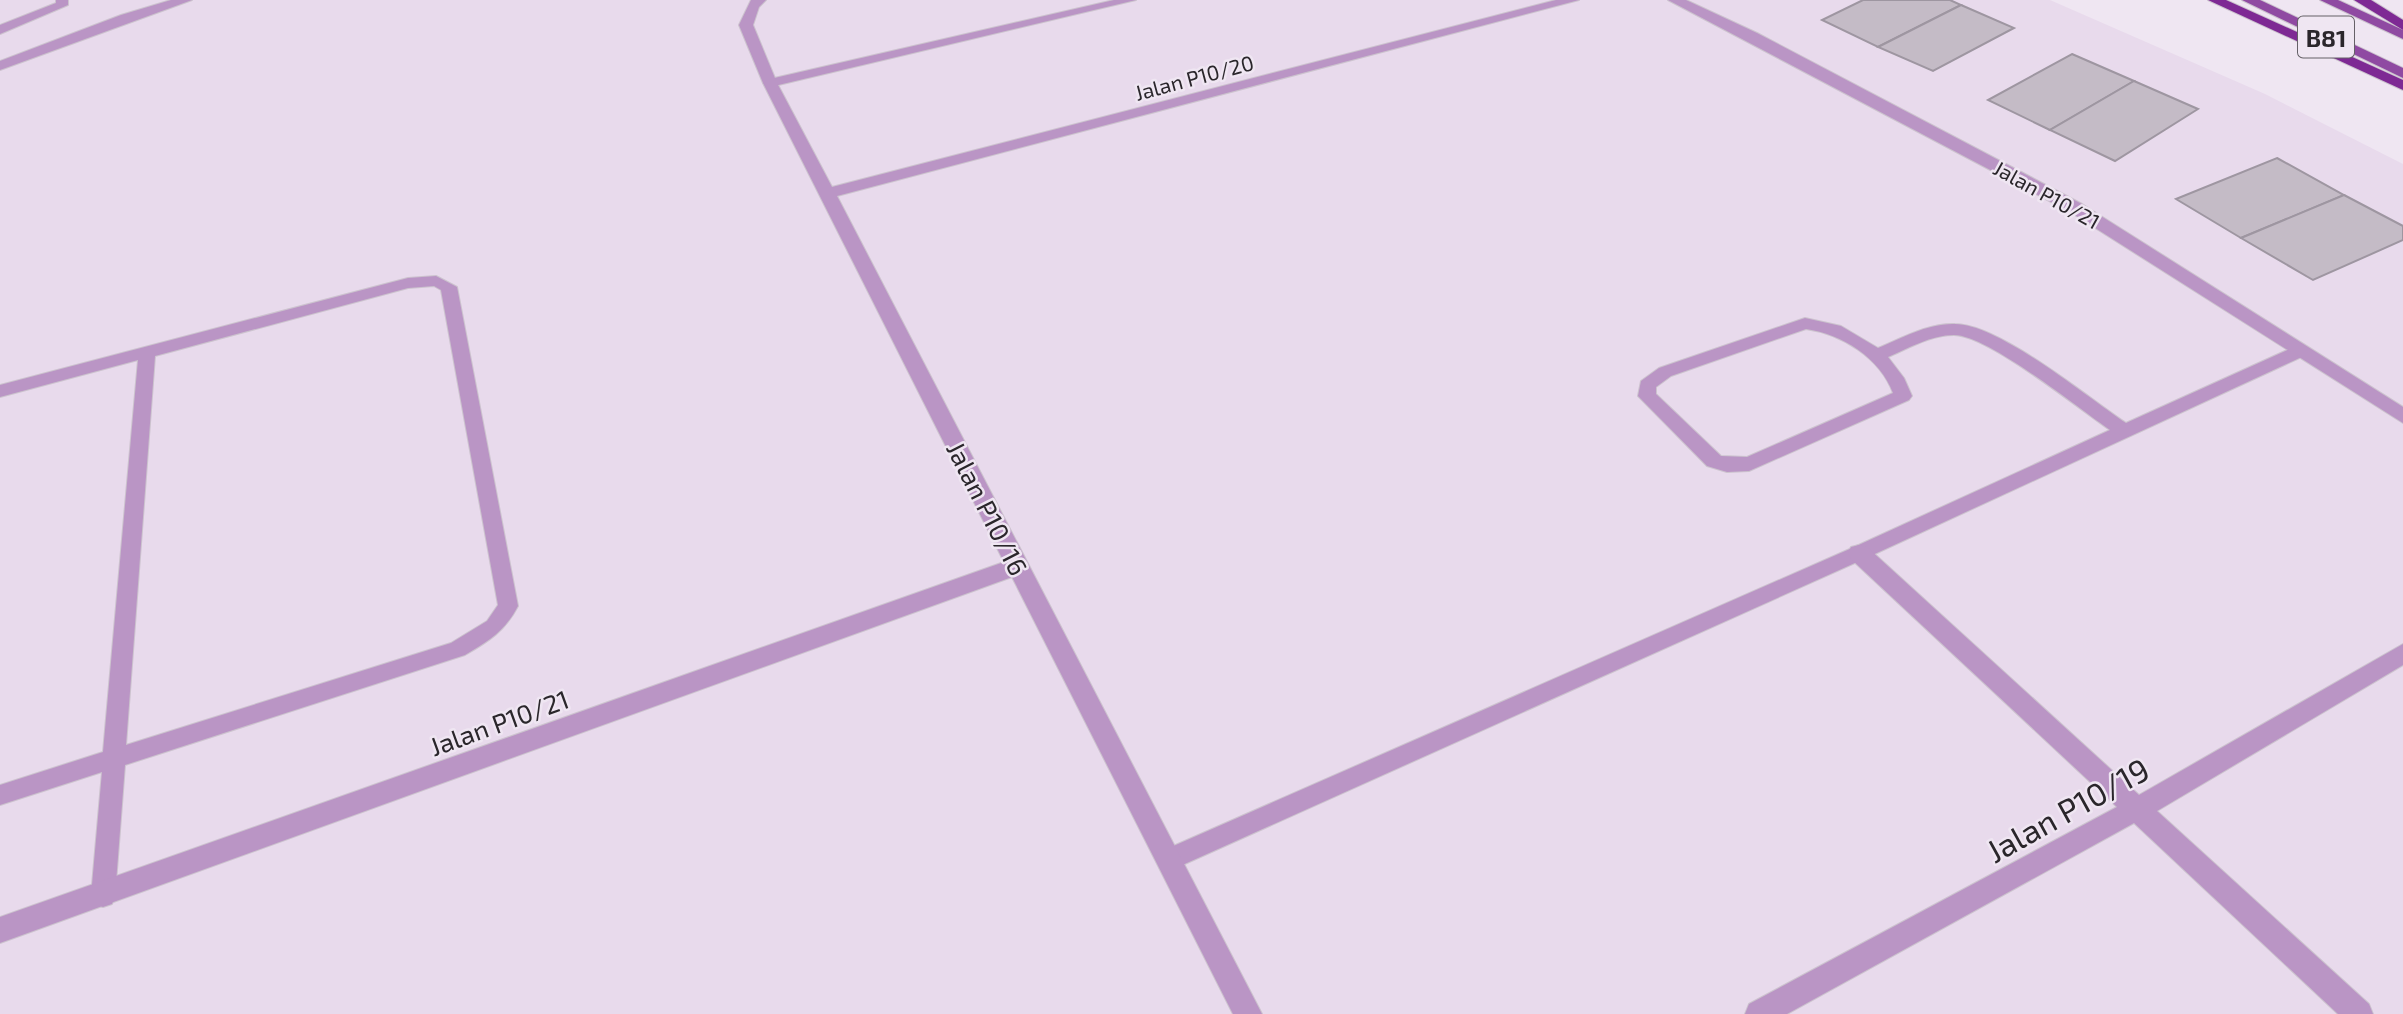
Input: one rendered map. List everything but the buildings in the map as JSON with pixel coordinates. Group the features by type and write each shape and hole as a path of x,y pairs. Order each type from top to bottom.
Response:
{"highway":[{"path":"2214,0 2403,86"},
{"path":"2361,0 2403,26"}],"main road":[{"name":"B81","path":"2249,0 2403,74"},
{"name":"B81","path":"2327,0 2403,35"}],"street":[{"path":"0,66 126,18 185,0"},
{"name":"Jalan P10/16","path":"759,0 753,5 746,25 770,83 1248,1014"},
{"name":"Jalan P10/20","path":"826,194 1572,0"},
{"name":"Jalan P10/21","path":"1675,0 1752,36 2076,208 2403,416"},
{"path":"1859,553 2359,1014"},
{"name":"Jalan P10/21","path":"0,930 103,896 1017,566"},
{"name":"Jalan P10/19","path":"1759,1014 2137,809 2403,653"}],"lane":[{"path":"0,30 55,11 62,5 62,0"},
{"path":"770,83 1130,0"},
{"path":"0,391 408,283 436,281 449,287 508,606 494,627 458,649 112,757 0,795"},
{"path":"1805,323 1831,328 1877,356 1899,381 1903,396 1749,464 1727,465 1713,461 1647,396 1647,386 1665,372 1805,323"},
{"path":"1877,356 1929,333 1960,329 1987,338 2124,431"},
{"path":"1170,859 1859,553 2300,351"},
{"path":"103,896 112,757 147,352"}],"shaded area":[{"path":"0,0 2050,0 2265,94 2403,164 2403,1014 0,1014"}]}
